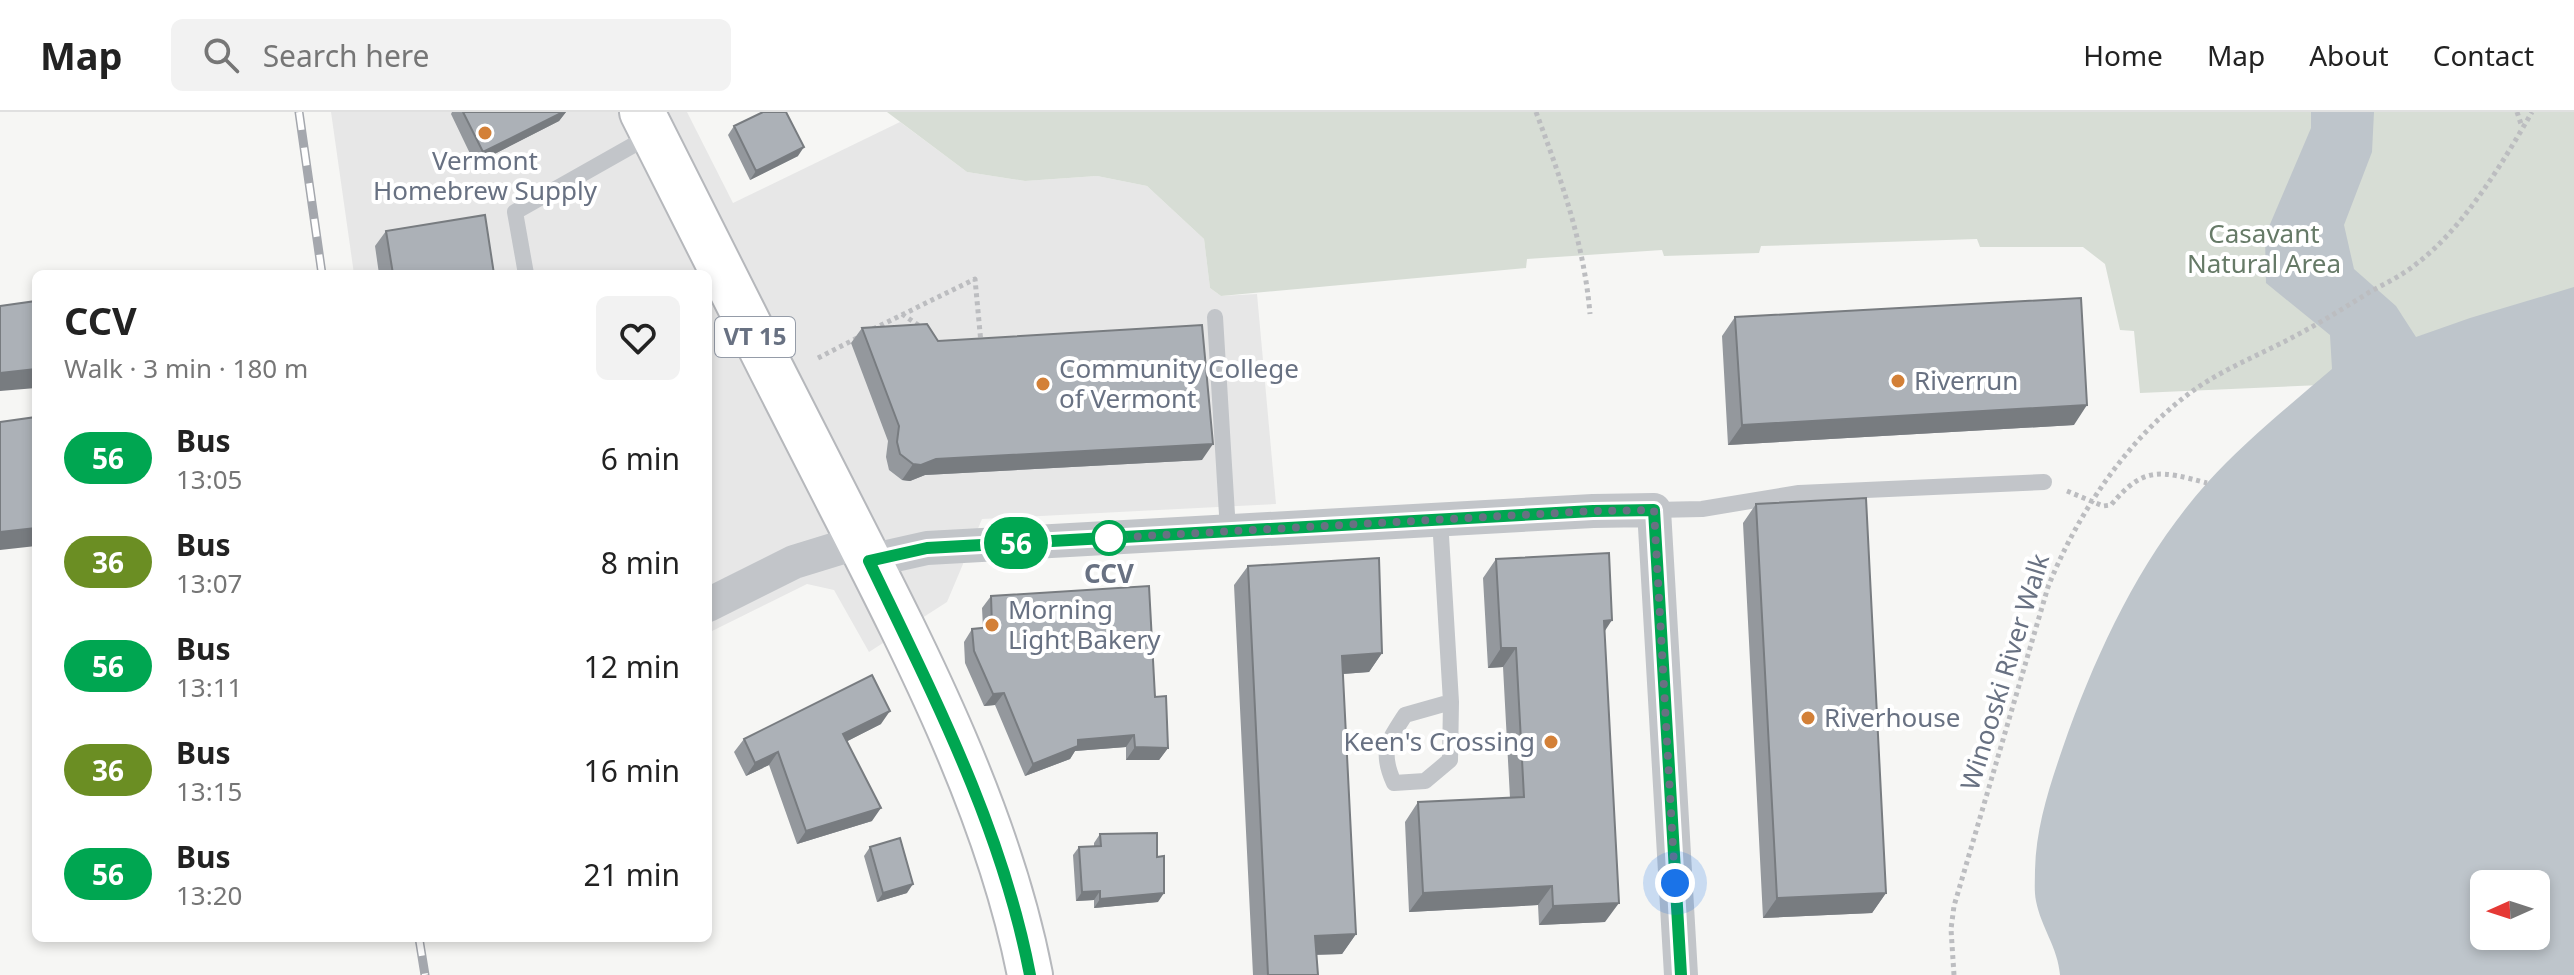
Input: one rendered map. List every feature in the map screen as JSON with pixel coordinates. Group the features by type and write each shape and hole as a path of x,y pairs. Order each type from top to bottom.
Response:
{"main road":[{"name":"VT 15","path":"647,123 864,552 945,723 980,805 1012,901 1030,975"}],"street":[{"path":"712,603 794,562 864,552 1654,510 1681,975"}],"lane":[{"path":"525,270 515,212 647,123"},
{"path":"1215,317 1228,531"},
{"path":"1654,510 1702,509 1799,493 2044,482"},
{"path":"1440,519 1451,702 1450,760 1425,781 1394,783 1385,761 1391,736 1405,715 1451,702"}],"path":[{"path":"1536,112 1569,204 1587,279 1590,314"},
{"path":"2517,112 2523,128"},
{"name":"Winooski River Walk","path":"1954,975 1951,929 1954,906 2048,587 2070,537 2092,501 2128,453 2164,414 2194,390 2297,336 2415,265 2453,230 2532,112"},
{"path":"818,358 975,279 981,345"},
{"path":"902,314 923,328"},
{"path":"2092,501 2103,506 2111,505 2127,486 2137,479 2155,474 2174,474 2207,483"}],"shaded area":[{"path":"331,112 687,112 733,203 900,122 967,172 1025,181 1097,176 1147,186 1204,239 1210,288 1221,296 1257,294 1276,504 982,519 947,602 869,652 834,590 807,584 712,631 712,270 353,270"},
{"path":"2311,112 2374,112 2372,152 2344,225 2354,269 2396,306 2416,337 2574,287 2574,975 2060,975 2036,901 2036,854 2048,793 2076,712 2105,642 2161,543 2207,483 2252,438 2332,369 2330,335 2266,283 2265,236 2311,128"}],"green space":[{"name":"Casavant Natural Area","path":"887,112 2574,112 2574,374 2140,393 2134,331 2120,330 2105,264 2083,247 1980,247 1977,239 1761,246 1759,253 1664,256 1662,250 1527,259 1526,268 1221,296 1210,288 1204,239 1147,186 1097,176 1025,181 967,172"}],"building":[{"path":"463,112 563,112 483,152"},
{"path":"763,112 786,112 804,147 756,171 734,126"},
{"path":"485,215 493,270 392,270 386,231"},
{"name":"Riverrun","path":"2081,298 2087,405 1742,425 1735,317"},
{"path":"32,302 32,369 0,373 0,306"},
{"name":"Community College of Vermont","path":"927,324 938,341 1202,325 1213,444 936,459 921,465 913,464 900,454 897,442 899,426 862,328"},
{"path":"32,418 32,528 0,532 0,422"},
{"name":"Riverhouse","path":"1866,498 1886,893 1777,898 1756,504"},
{"name":"Keen's Crossing","path":"1609,553 1612,620 1604,621 1619,903 1553,906 1552,886 1423,893 1418,802 1524,797 1516,648 1501,648 1496,559"},
{"name":"Keen's Crossing","path":"1379,558 1382,653 1342,656 1356,934 1315,936 1318,975 1268,975 1248,566"},
{"path":"1149,586 1155,697 1166,696 1168,748 1135,747 1134,735 1078,740 1078,746 1033,764 1004,693 993,694 974,651 972,629 992,627 991,596"},
{"path":"872,675 890,711 843,734 881,808 806,831 778,752 755,763 744,739"},
{"path":"1157,833 1157,857 1164,856 1164,893 1100,899 1100,891 1082,892 1079,847 1101,846 1100,834"},
{"path":"900,838 913,884 883,893 870,847"}],"railway":[{"path":"299,112 321,270"},
{"path":"420,942 425,975"}],"bus line":[{"name":"56","path":"1030,975 1021,933 989,827 945,723 869,561 927,548 1654,510 1681,975"}],"place":[{"name":"Vermont Homebrew Supply","path":"485,133"},
{"name":"Riverrun","path":"1898,381"},
{"name":"Community College of Vermont","path":"1043,384"},
{"name":"CCV","path":"1109,538"},
{"name":"Morning Light Bakery","path":"992,625"},
{"name":"Riverhouse","path":"1808,718"},
{"name":"Keen's Crossing","path":"1551,742"}],"route":[{"path":"1109,538 1654,510 1675,883"}]}
